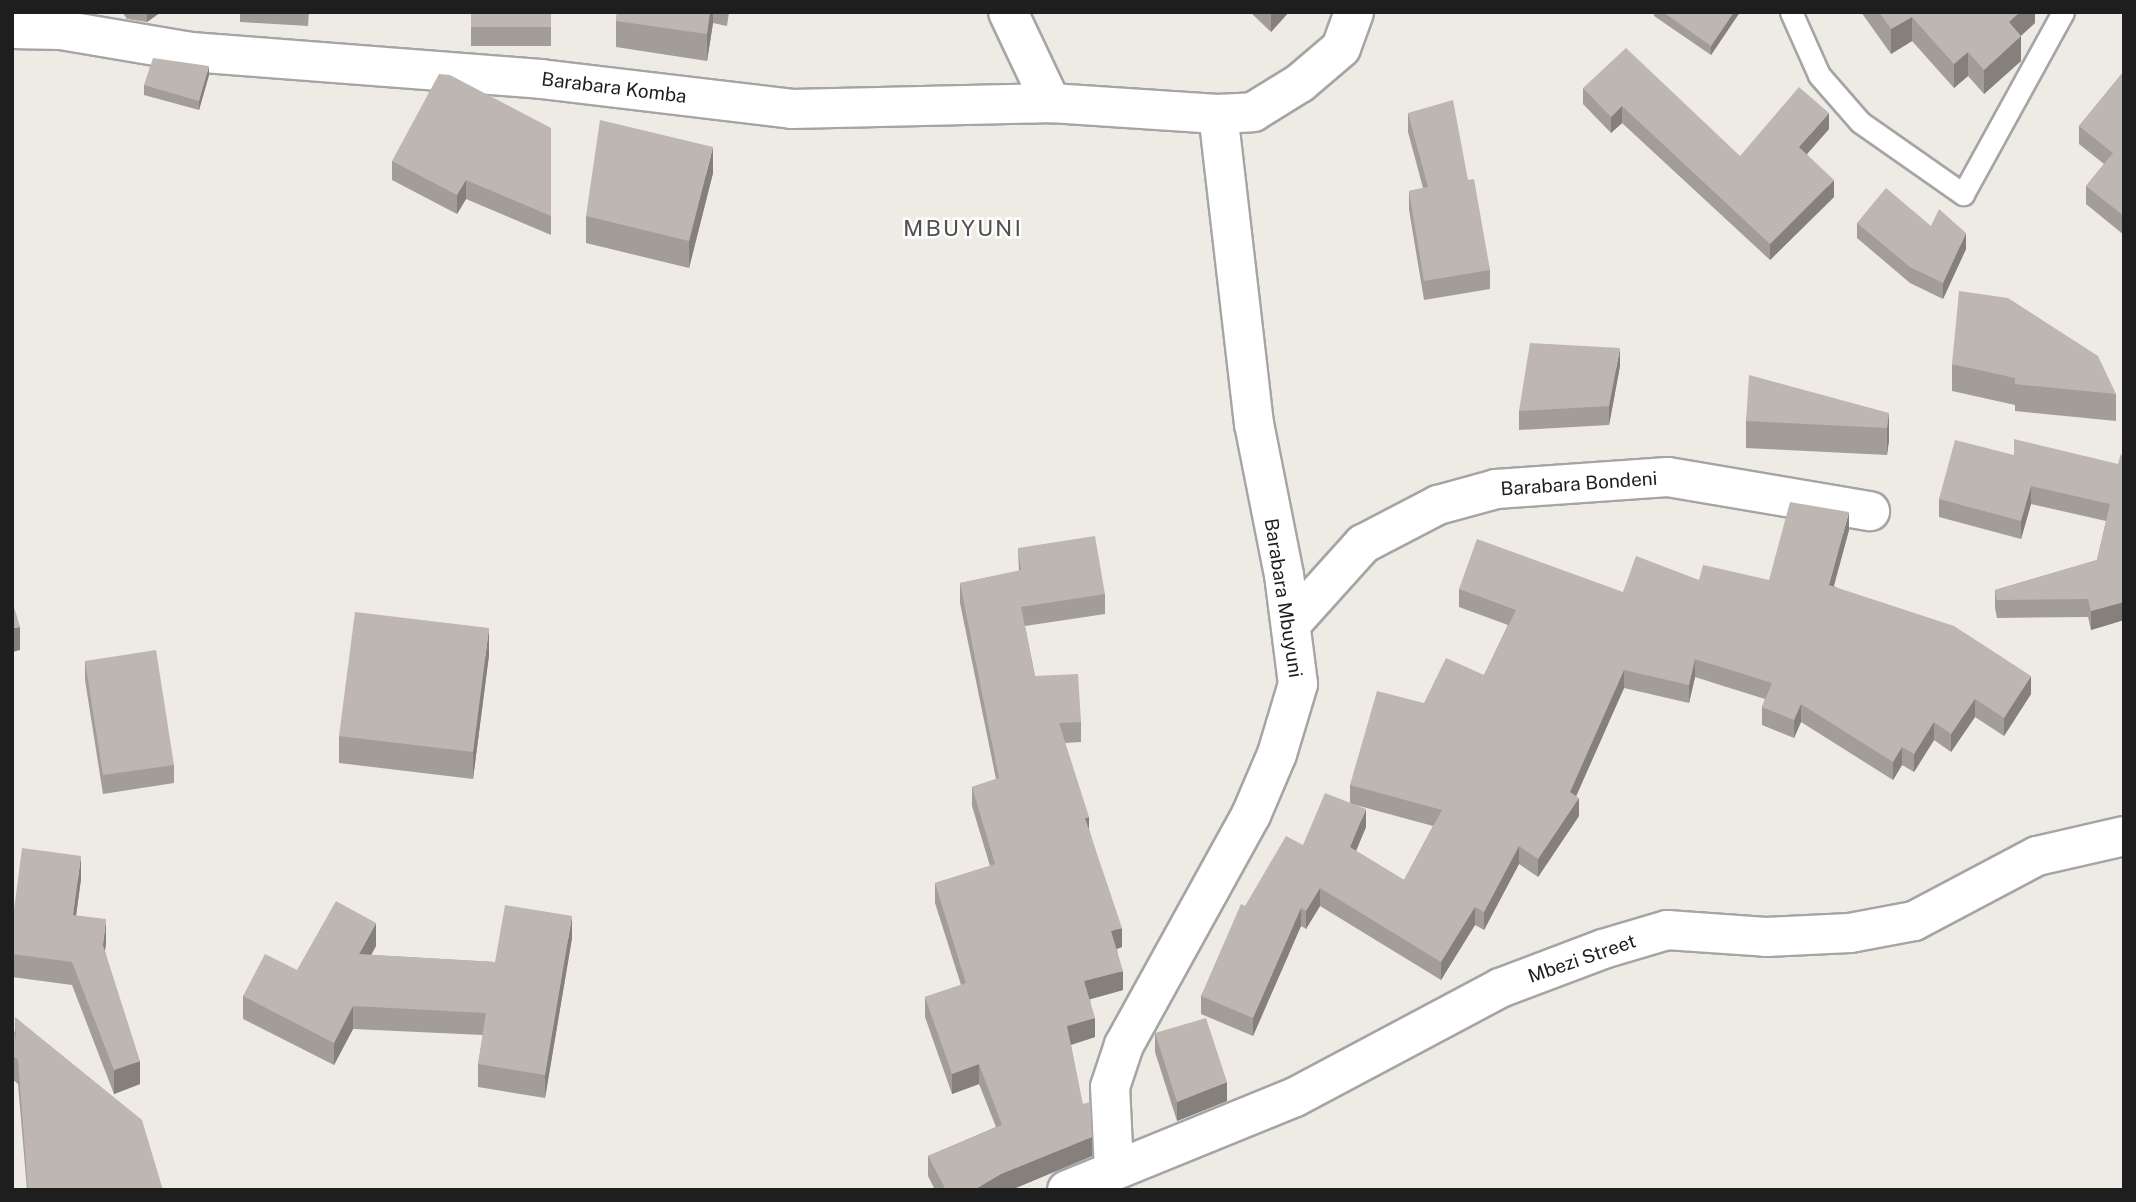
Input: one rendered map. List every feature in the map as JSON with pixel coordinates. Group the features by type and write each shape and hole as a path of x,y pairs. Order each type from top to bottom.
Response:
{"street":[{"path":"1009,12 1051,103"},
{"name":"Barabara Komba","path":"12,29 61,30 191,52 541,79 792,109 1051,103 1218,114 1253,112 1300,83 1341,48 1354,12"},
{"name":"Barabara Mbuyuni","path":"1114,1168 1110,1087 1120,1055 1219,877 1277,754 1298,684 1292,624 1254,424 1218,114"},
{"name":"Barabara Bondeni","path":"1292,624 1363,544 1438,505 1496,489 1668,477 1870,511"},
{"name":"Mbezi Street","path":"1067,1190 1114,1168 1183,1146 1295,1097 1500,988 1603,949 1667,930 1766,937 1850,933 1914,921 2037,856 2124,836"}],"lane":[{"path":"1791,12 1819,75 1860,122 1963,194 2063,12"}],"building":[{"path":"471,12 551,12 551,27 471,27"},
{"path":"617,12 710,12 707,34 616,21"},
{"path":"1663,12 1734,12 1711,46"},
{"path":"1879,12 2020,12 2009,22 2021,36 1984,70 1968,52 1954,64 1912,17 1891,29"},
{"path":"1626,48 1740,156 1799,87 1829,113 1799,147 1834,180 1770,244 1622,106 1611,117 1583,88"},
{"path":"153,58 209,66 199,101 144,85"},
{"path":"2124,71 2124,216 2086,186 2113,153 2079,126"},
{"path":"439,74 450,75 551,128 551,216 466,180 457,195 392,161"},
{"path":"1453,100 1468,180 1474,179 1490,270 1424,281 1409,191 1428,187 1408,113"},
{"path":"600,120 713,147 689,241 586,216"},
{"path":"1886,188 1931,226 1939,209 1966,233 1943,283 1910,267 1857,223"},
{"path":"1959,291 2008,298 2098,356 2116,394 2015,384 2015,378 1952,364"},
{"path":"1530,343 1620,348 1609,406 1519,411"},
{"path":"1749,375 1889,413 1887,428 1746,421"},
{"path":"2014,439 2118,464 2121,453 2124,465 2124,602 2091,611 2088,599 1997,600 1995,590 2097,560 2110,504 2031,486 2021,521 1939,499 1955,440 2014,455"},
{"path":"1790,502 1849,512 1829,585 1954,626 2031,676 2004,718 1975,699 1951,734 1934,722 1914,754 1902,747 1893,762 1801,704 1794,720 1762,707 1772,683 1695,659 1689,685 1624,670 1570,792 1579,798 1538,859 1519,846 1484,912 1475,907 1441,962 1320,888 1306,911 1301,908 1253,1018 1201,996 1241,904 1245,906 1286,836 1303,845 1325,793 1366,809 1350,847 1404,880 1442,810 1350,785 1377,691 1424,703 1446,658 1484,675 1516,610 1459,589 1477,539 1623,592 1636,556 1699,580 1703,565 1769,580"},
{"path":"1095,536 1105,594 1021,607 1035,676 1078,674 1081,722 1059,723 1089,817 1085,818 1122,928 1111,931 1123,971 1084,981 1095,1018 1067,1026 1083,1104 1090,1102 1092,1137 1001,1174 974,1190 946,1190 928,1156 1002,1125 979,1064 952,1074 925,997 966,983 935,883 995,864 972,787 999,778 960,583 1021,570 1018,548"},
{"path":"12,600 20,627 12,628"},
{"path":"355,612 489,628 473,752 339,736"},
{"path":"156,650 174,765 103,775 85,661"},
{"path":"22,848 81,856 73,915 106,919 103,945 140,1061 114,1070 72,962 12,954 12,925"},
{"path":"336,901 376,923 359,954 495,962 505,905 572,916 545,1075 478,1064 486,1013 353,1006 334,1043 243,996 265,954 297,970"},
{"path":"15,1017 142,1120 163,1190 28,1190 18,1060 12,1055 12,1025 16,1040"},
{"path":"1206,1018 1227,1082 1177,1102 1155,1033"}],"district":[{"name":"MBUYUNI","path":"963,228"}]}
